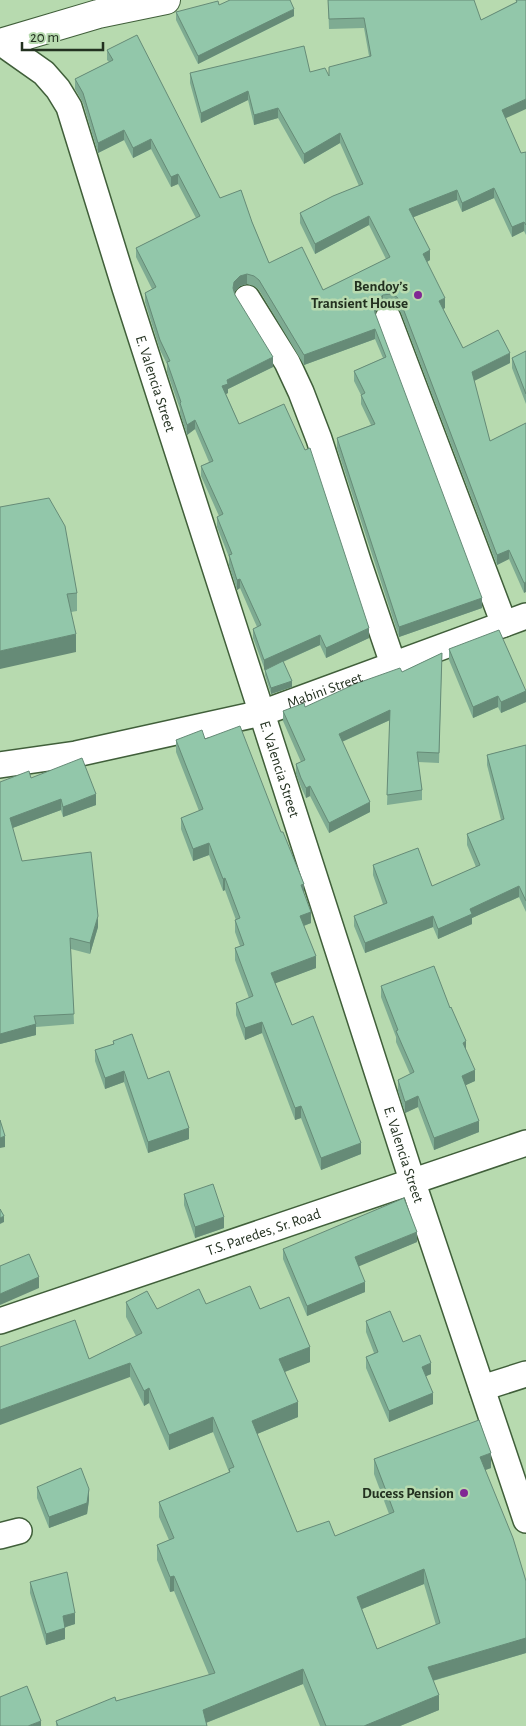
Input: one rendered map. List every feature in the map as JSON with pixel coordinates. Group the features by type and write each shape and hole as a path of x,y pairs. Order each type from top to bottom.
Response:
{"street":[{"path":"0,42 98,14 166,0"},
{"name":"E. Valencia Street","path":"0,42 44,73 58,89 69,107 125,288 412,1180 526,1520"},
{"path":"248,298 287,362 301,392 319,439 393,664"},
{"path":"388,318 515,620"},
{"name":"Mabini Street","path":"0,765 76,754 262,713 515,620"},
{"name":"T.S. Paredes, Sr. Road","path":"0,1321 526,1143"},
{"path":"482,1388 526,1374"}],"building":[{"path":"230,0 290,0 294,9 198,56 176,12 218,1 219,5"},
{"path":"328,0 474,0 481,20 517,2 516,0 526,0 526,99 502,110 521,153 526,152 526,225 524,222 512,227 494,188 462,203 457,190 409,209 430,250 423,254 445,298 439,301 463,348 498,330 510,353 472,372 490,441 526,423 526,582 524,583 509,550 497,555 401,303 397,297 391,294 383,295 374,306 375,313 482,598 399,627 337,438 375,424 361,395 365,393 354,371 386,357 375,329 304,355 259,280 247,274 240,276 234,282 235,295 273,357 227,380 228,384 222,386 239,424 284,404 305,450 310,448 369,628 326,648 320,635 264,660 253,629 261,625 240,579 237,580 229,555 232,554 217,517 223,514 201,466 213,461 195,420 187,425 167,362 170,361 160,340 145,293 156,287 136,248 200,216 178,174 171,177 151,139 133,148 124,130 98,143 83,93 75,79 113,60 107,50 137,35 220,198 241,190 269,263 302,247 323,290 390,257 369,216 315,244 300,213 333,196 363,184 340,133 304,154 278,108 254,115 248,91 201,113 190,73 304,46 310,72 325,68 329,76 329,67 371,56 364,18 329,19"},
{"path":"526,351 526,394 512,358"},
{"path":"49,498 65,526 77,593 67,594 76,634 0,651 0,507"},
{"path":"499,630 526,691 501,702 498,696 473,707 449,649"},
{"path":"442,653 439,753 417,752 422,790 387,795 390,710 339,734 370,802 329,823 310,786 306,788 301,778 296,764 305,760 283,711 304,703 305,707 355,684 400,668 402,672"},
{"path":"283,661 292,681 271,688 265,670"},
{"path":"240,726 281,832 283,832 304,884 301,885 311,912 300,916 316,956 271,973 292,1025 313,1016 361,1143 321,1158 301,1106 295,1108 262,1022 245,1028 236,1003 253,996 235,948 244,945 235,920 240,918 209,843 193,849 181,818 203,809 176,740 202,730 205,739"},
{"path":"526,745 526,901 519,886 470,909 472,914 438,929 433,916 365,943 354,916 387,903 373,865 418,848 432,886 480,865 467,834 504,819 487,755"},
{"path":"82,758 96,794 63,807 61,799 10,818 22,861 91,852 98,916 90,943 70,938 74,1014 34,1016 36,1024 0,1034 0,782 29,771 31,778"},
{"path":"434,966 450,1008 466,1041 463,1043 475,1070 462,1076 479,1121 434,1138 418,1096 405,1102 398,1080 414,1072 396,1031 398,1030 381,986"},
{"path":"132,1034 148,1079 169,1071 189,1128 148,1142 124,1071 105,1078 95,1050 114,1044 113,1041"},
{"path":"0,1120 5,1136 0,1138"},
{"path":"213,1184 224,1217 195,1227 184,1194"},
{"path":"404,1198 417,1232 355,1257 365,1282 307,1306 283,1249"},
{"path":"0,1209 4,1216 0,1218"},
{"path":"29,1254 39,1277 0,1294 0,1266"},
{"path":"250,1286 260,1309 289,1297 310,1347 279,1359 298,1402 252,1421 297,1532 329,1521 335,1536 394,1512 374,1459 479,1420 491,1453 480,1457 513,1538 526,1581 526,1638 428,1667 439,1695 364,1726 326,1726 303,1669 203,1710 207,1726 58,1726 56,1721 115,1697 116,1701 215,1673 174,1576 170,1577 157,1545 174,1538 159,1502 230,1472 229,1469 234,1467 213,1417 169,1435 149,1388 144,1391 130,1363 0,1410 0,1347 75,1320 89,1359 142,1333 126,1302 147,1291 157,1309 199,1289 206,1304","holes":["424,1569 440,1623 377,1649 357,1597"]},
{"path":"390,1311 403,1342 420,1335 431,1363 422,1367 433,1393 389,1411 366,1357 378,1352 366,1321"},
{"path":"81,1468 89,1489 87,1503 49,1517 37,1487"},
{"path":"67,1572 75,1613 63,1616 65,1628 46,1634 30,1582"},
{"path":"27,1686 41,1721 28,1726 0,1726 0,1697"}],"place":[{"name":"Bendoy’s Transient House","path":"418,295"},
{"name":"Ducess Pension","path":"464,1493"}]}
